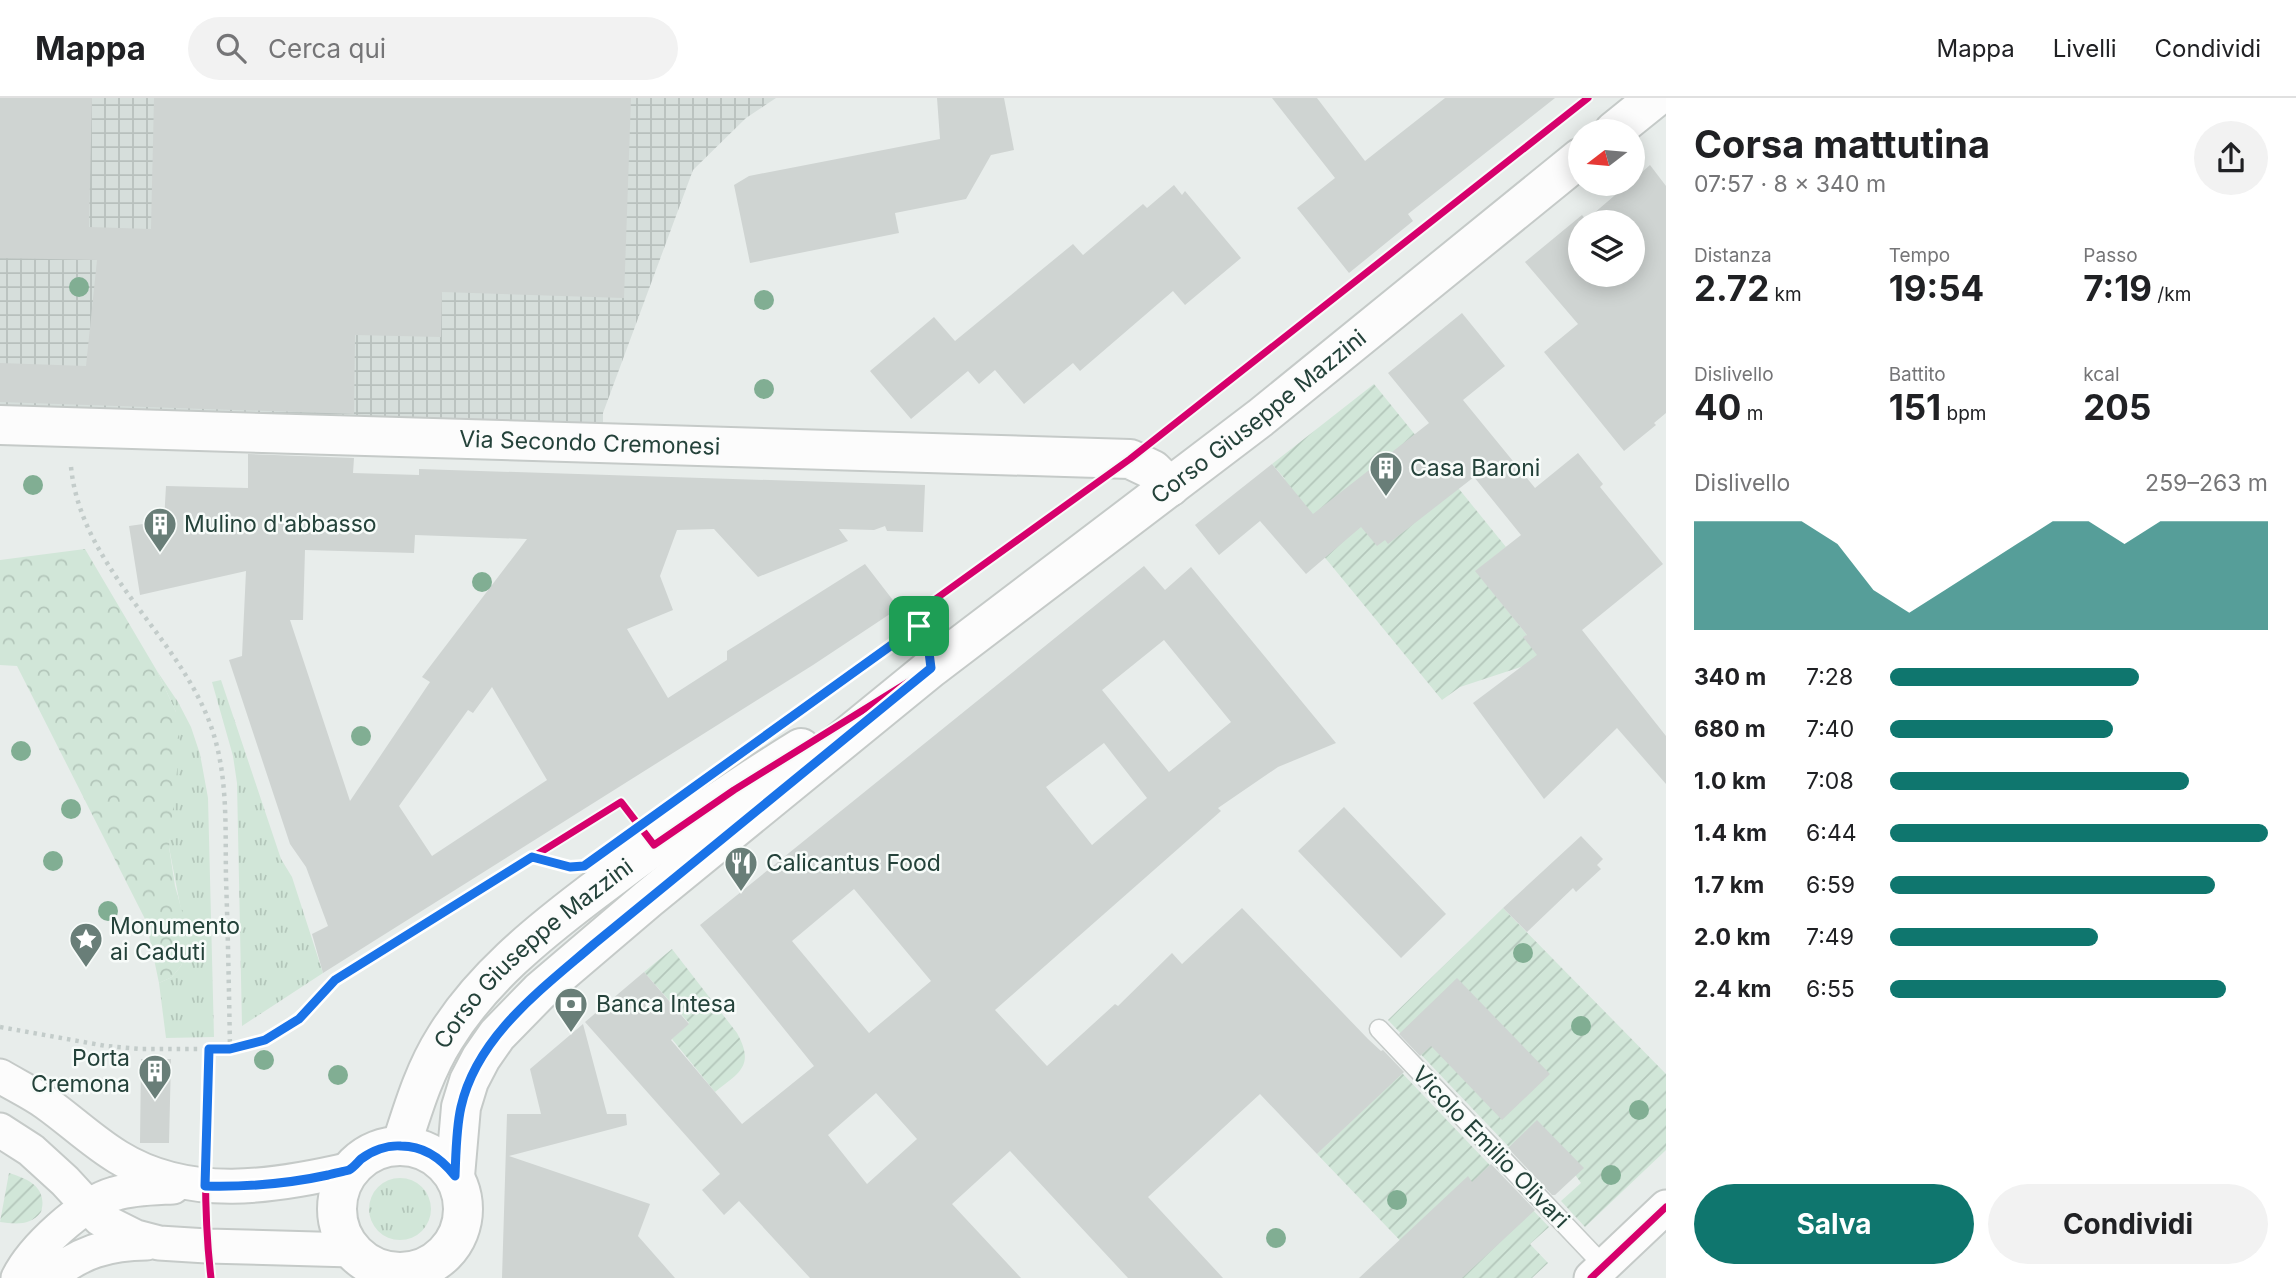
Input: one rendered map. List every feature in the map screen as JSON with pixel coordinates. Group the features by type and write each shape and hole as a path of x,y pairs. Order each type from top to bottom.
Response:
{"street":[{"path":"1629,119 1655,98"},
{"name":"Corso Giuseppe Mazzini","path":"455,1176 461,1107 469,1082 481,1058 516,1014 603,936 931,668 1259,418 1568,168"},
{"name":"Via Secondo Cremonesi","path":"0,425 1130,459 1153,470 1170,487"},
{"name":"Corso Giuseppe Mazzini","path":"401,1146 429,1067 444,1039 470,1002 499,971 551,925 654,845 734,790 931,668"},
{"path":"0,1076 44,1101 117,1157 152,1174 199,1186"},
{"path":"0,1130 32,1150 100,1219 116,1229 159,1243"},
{"path":"50,1278 73,1260 92,1251 125,1243 259,1249 371,1265 391,1272 422,1269 448,1251 463,1223 462,1191 445,1163 432,1154 417,1148 387,1147 373,1152 351,1169 343,1181 337,1210 339,1224 371,1265"},
{"path":"18,1278 43,1243 100,1199 130,1190 302,1181 351,1169"},
{"path":"1598,1272 1666,1207"},
{"path":"453,1278 457,1238"}],"lane":[{"name":"Vicolo Emilio Olivari","path":"1379,1028 1598,1272"}],"path":[{"path":"71,427 70,456 76,499 85,525 118,579 190,682 208,718 225,782 230,1049"},
{"path":"0,1027 106,1046 141,1049 230,1049 265,1040 299,1019 335,980 621,802 654,845"},
{"path":"532,857 542,860"},
{"path":"199,1186 209,1049"}],"shaded area":[{"path":"0,98 776,98 746,118 693,170 603,413 603,438 0,422"}],"green space":[{"path":"1374,384 1506,547 1476,571 1527,635 1524,637 1542,660 1460,687 1442,700 1271,492 1285,479 1272,464"},
{"path":"85,549 157,671 176,712 180,742 169,847 175,886 187,929 188,947 181,966 172,977 159,983 146,921 17,666 0,665 0,560"},
{"path":"157,671 191,727 200,754 208,798 214,1037 166,1038 159,983 172,977 181,966 188,947 169,847 176,712"},
{"path":"221,680 281,859 292,877 323,973 242,1026 237,783 233,756 212,682"},
{"path":"1503,908 1666,1074 1666,1150 1585,1227 1561,1201 1581,1183 1537,1121 1509,1147 1388,1020"},
{"path":"672,949 737,1033 745,1053 745,1061 738,1073 715,1092 672,1039 689,1023 644,972"},
{"path":"1402,1073 1549,1227 1530,1244 1548,1263 1532,1278 1436,1278 1317,1154"},
{"path":"9,1173 30,1182 42,1197 41,1212 28,1222 0,1222"},
{"path":"400,1178 422,1187 431,1209 422,1231 400,1240 378,1231 369,1209 378,1187"}],"building":[{"path":"0,98 92,98 89,227 151,229 154,98 631,98 624,298 442,292 441,337 355,335 354,414 0,402 0,363 86,366 97,260 0,258"},
{"path":"937,98 1004,98 1014,150 991,155 966,199 895,213 899,233 750,263 734,185 749,176 940,139"},
{"path":"1272,98 1317,98 1365,161 1445,98 1555,98 1408,214 1413,221 1349,273 1297,208 1335,178"},
{"path":"1650,165 1666,186 1666,413 1654,423 1656,425 1624,451 1544,352 1578,324 1525,262 1568,227 1568,287 1645,287 1645,210 1598,210 1614,196 1645,196 1645,169"},
{"path":"1174,185 1182,195 1185,191 1241,258 1185,305 1173,291 1080,371 1073,363 1024,404 995,370 979,384 968,371 911,419 870,371 934,317 955,341 1073,244 1083,255 1143,204 1147,208"},
{"path":"1462,313 1505,366 1463,400 1535,488 1578,453 1603,484 1600,487 1663,564 1582,630 1666,736 1666,784 1617,728 1544,799 1473,703 1537,655 1523,637 1527,635 1475,571 1521,535 1474,477 1388,544 1385,540 1377,546 1361,527 1306,574 1260,521 1219,555 1195,525 1272,464 1313,514 1429,423 1388,373"},
{"path":"248,454 354,458 353,473 419,475 419,469 925,485 923,532 887,531 885,526 874,530 839,529 848,541 758,577 714,529 677,530 660,576 673,610 627,629 668,698 727,660 727,651 865,564 899,608 813,665 323,973 312,934 328,926 306,867 290,844 229,660 242,656 246,571 140,595 129,526 164,521 166,486 248,488","holes":["415,535 527,539 422,677 430,682 350,801 290,620 303,620 305,550 414,553","492,687 547,780 432,856 399,806 468,710 473,713"]},
{"path":"1144,566 1165,590 1191,567 1336,743 1278,767 1218,808 1221,811 995,1010 1047,1066 1115,1004 1118,1006 1172,953 1182,964 1242,908 1368,1039 1404,1072 1317,1154 1260,1094 1148,1197 1223,1278 1128,1278 1010,1151 952,1204 1021,1278 810,1278 739,1201 724,1215 702,1190 720,1174 585,1022 644,972 689,1024 671,1040 742,1124 814,1066 700,925","holes":["1164,640 1231,722 1169,772 1102,690","1104,743 1147,798 1092,845 1046,787","854,889 931,981 869,1033 792,941","876,1093 917,1139 867,1184 828,1135"]},
{"path":"1344,807 1446,914 1401,958 1298,851"},
{"path":"1581,836 1603,859 1597,865 1601,869 1576,892 1573,888 1527,932 1503,908"},
{"path":"1457,978 1550,1074 1502,1120 1431,1046 1420,1056 1399,1034"},
{"path":"583,1024 607,1114 626,1114 627,1125 509,1156 650,1204 638,1236 675,1278 502,1278 507,1114 541,1114 530,1069"},
{"name":"Porta Cremona","path":"141,1059 171,1059 169,1143 140,1143"},
{"path":"1537,1120 1584,1168 1555,1195 1552,1195 1508,1148"},
{"path":"1491,1164 1535,1210 1462,1278 1359,1278 1468,1176 1472,1182"}],"cycle path":[{"path":"211,1278 206,1192 209,1049 249,1044 280,1030 335,980 621,802 654,845 734,790 931,668 925,621 930,603 1130,459 1588,98"},
{"path":"532,857 570,867 584,866 925,621"},
{"path":"1591,1278 1666,1207"}],"place":[{"name":"Casa Baroni","path":"1386,498"},
{"name":"Mulino d'abbasso","path":"160,554"},
{"name":"Calicantus Food","path":"741,893"},
{"name":"Monumento ai Caduti","path":"86,969"},
{"name":"Banca Intesa","path":"571,1034"},
{"name":"Porta Cremona","path":"155,1101"}],"route":[{"path":"925,621 931,668 594,944 540,991 497,1035 469,1082 461,1107 456,1139 455,1176 445,1163 432,1154 401,1146 373,1152 351,1169 302,1181 205,1186 209,1049 230,1049 265,1040 299,1019 335,980 532,857 570,867 584,866 919,626 925,621"}]}
